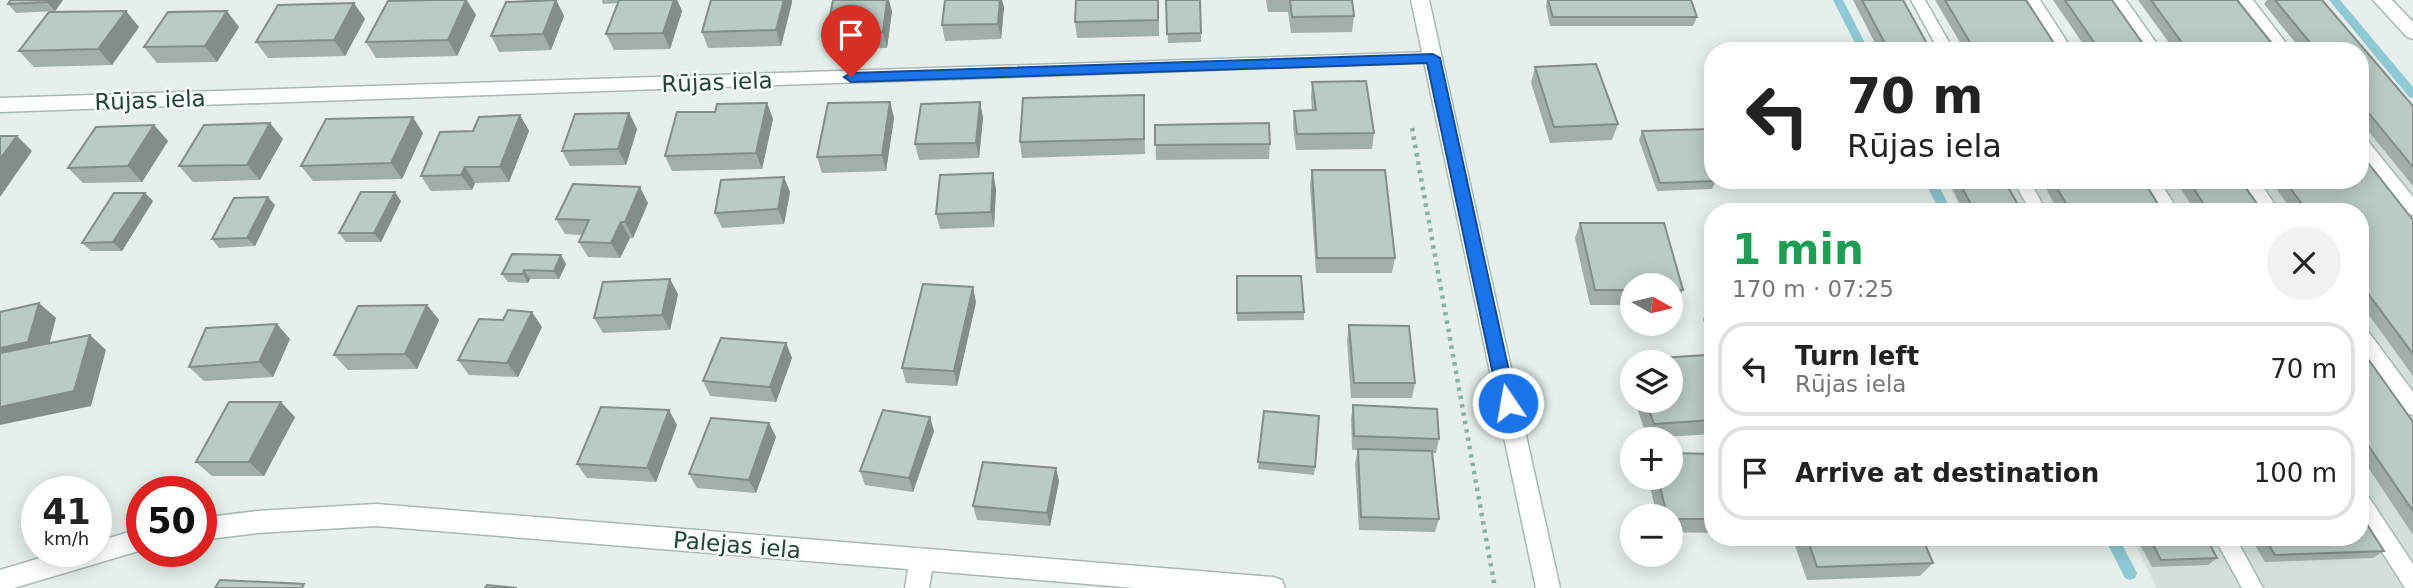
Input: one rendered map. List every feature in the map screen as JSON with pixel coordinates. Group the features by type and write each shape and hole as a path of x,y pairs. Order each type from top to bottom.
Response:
{"street":[{"path":"1420,0 1548,588"},
{"path":"2382,0 2413,33"},
{"name":"Rūjas iela","path":"0,105 1433,58"},
{"name":"Palejas iela","path":"217,527 376,515 1273,588"},
{"path":"0,581 126,543"},
{"path":"917,588 921,561"}],"lane":[{"path":"1918,0 1942,42"},
{"path":"2033,0 2060,42"},
{"path":"2118,0 2148,42"},
{"path":"2245,0 2278,42"},
{"path":"2369,154 2413,209"},
{"path":"2369,346 2413,407"},
{"path":"2369,514 2413,582"},
{"path":"2229,546 2253,588"}],"path":[{"path":"1411,124 1495,588"}],"shaded area":[{"path":"2369,70 2413,122 2413,588 2157,588 2136,546 2369,546 2369,203 1958,203 1950,189 2369,189"}],"building":[{"path":"11,0 49,0 8,4"},
{"path":"466,0 448,40 366,42 388,1"},
{"path":"556,0 543,34 491,36 506,2"},
{"path":"619,0 674,0 663,33 606,34"},
{"path":"711,0 784,0 776,30 702,32"},
{"path":"833,0 887,0 883,32 827,33"},
{"path":"945,0 1000,0 998,24 942,25"},
{"path":"1076,0 1158,0 1158,20 1075,22"},
{"path":"1166,0 1200,0 1201,33 1167,34"},
{"path":"1290,0 1352,0 1354,16 1292,17"},
{"path":"1548,0 1691,0 1697,17 1553,17"},
{"path":"1862,0 1903,0 1926,42 1884,42"},
{"path":"1945,0 2026,0 2053,42 1970,42"},
{"path":"2065,0 2112,0 2142,42 2094,42"},
{"path":"2151,0 2237,0 2271,42 2181,42"},
{"path":"2275,0 2322,0 2358,42 2310,42"},
{"path":"354,3 334,40 256,42 278,5"},
{"path":"126,11 98,49 19,51 49,12"},
{"path":"227,11 205,46 144,47 168,12"},
{"path":"2369,55 2413,106 2413,167 2369,114"},
{"path":"1596,64 1618,124 1554,127 1535,67"},
{"path":"1366,81 1374,133 1297,134 1294,111 1316,110 1312,82"},
{"path":"1144,95 1144,139 1020,142 1023,98"},
{"path":"890,102 882,155 817,157 828,103"},
{"path":"980,102 976,143 915,144 921,104"},
{"path":"767,103 756,153 665,156 677,112 715,112 717,104"},
{"path":"629,113 618,149 562,151 575,114"},
{"path":"520,115 500,167 465,167 461,175 421,176 440,132 473,131 479,117"},
{"path":"413,117 391,163 301,166 326,119"},
{"path":"270,123 247,165 179,166 204,125"},
{"path":"1269,123 1270,144 1155,145 1155,125"},
{"path":"154,125 128,166 68,168 96,127"},
{"path":"1704,129 1704,181 1660,183 1642,131"},
{"path":"0,136 17,136 0,159"},
{"path":"2369,164 2413,220 2413,354 2369,295 2369,203 2301,203 2291,189 2369,189"},
{"path":"1312,170 1385,170 1395,258 1317,258"},
{"path":"993,173 991,212 936,214 940,175"},
{"path":"784,177 778,209 715,213 721,180"},
{"path":"573,184 640,187 625,222 621,222 611,243 579,242 589,220 556,219"},
{"path":"1963,189 2009,189 2017,203 1970,203"},
{"path":"2057,189 2149,189 2157,203 2066,203"},
{"path":"2194,189 2246,189 2257,203 2203,203"},
{"path":"361,192 395,192 374,233 339,233"},
{"path":"114,193 145,193 113,242 82,243"},
{"path":"268,197 247,238 212,239 234,198"},
{"path":"1580,223 1664,223 1678,273 1620,273 1620,290 1595,290"},
{"path":"512,254 561,255 554,271 524,270 523,274 502,274"},
{"path":"1237,276 1301,276 1304,312 1237,313"},
{"path":"670,279 662,315 594,318 603,282"},
{"path":"923,284 973,287 954,371 902,368"},
{"path":"39,303 28,342 0,348 0,312"},
{"path":"427,305 405,354 334,355 358,306"},
{"path":"508,310 532,312 507,363 458,360 479,319 503,320"},
{"path":"277,324 259,362 189,367 206,328"},
{"path":"1349,325 1409,326 1415,383 1354,383"},
{"path":"90,335 74,391 0,407 0,353"},
{"path":"721,338 786,343 770,387 703,381"},
{"path":"1704,355 1704,421 1654,424 1650,413 1683,413 1683,357"},
{"path":"2369,360 2413,422 2413,511 2369,447"},
{"path":"229,402 281,402 249,462 196,462"},
{"path":"1353,405 1437,409 1439,439 1354,436"},
{"path":"601,407 669,410 647,468 577,464"},
{"path":"883,410 930,417 909,478 860,471"},
{"path":"1264,411 1319,416 1315,467 1258,462"},
{"path":"711,418 769,423 749,480 689,474"},
{"path":"1358,449 1432,451 1439,519 1361,517"},
{"path":"1683,453 1704,454 1704,519 1683,519 1683,504 1664,504 1661,490 1683,490"},
{"path":"983,462 1056,468 1047,513 973,506"},
{"path":"2369,528 2384,551 2275,555 2270,546 2369,546"},
{"path":"1810,546 1926,546 1933,563 1817,567"},
{"path":"2154,546 2211,546 2217,558 2161,560"},
{"path":"220,580 304,584 302,588 215,588"},
{"path":"487,585 517,588 485,588"}],"waterway":[{"path":"1838,0 1859,42"},
{"path":"2334,0 2413,94"},
{"path":"1934,189 1942,203"},
{"path":"2116,546 2130,573"}],"route":[{"path":"851,77 1433,58 1508,403"}]}
